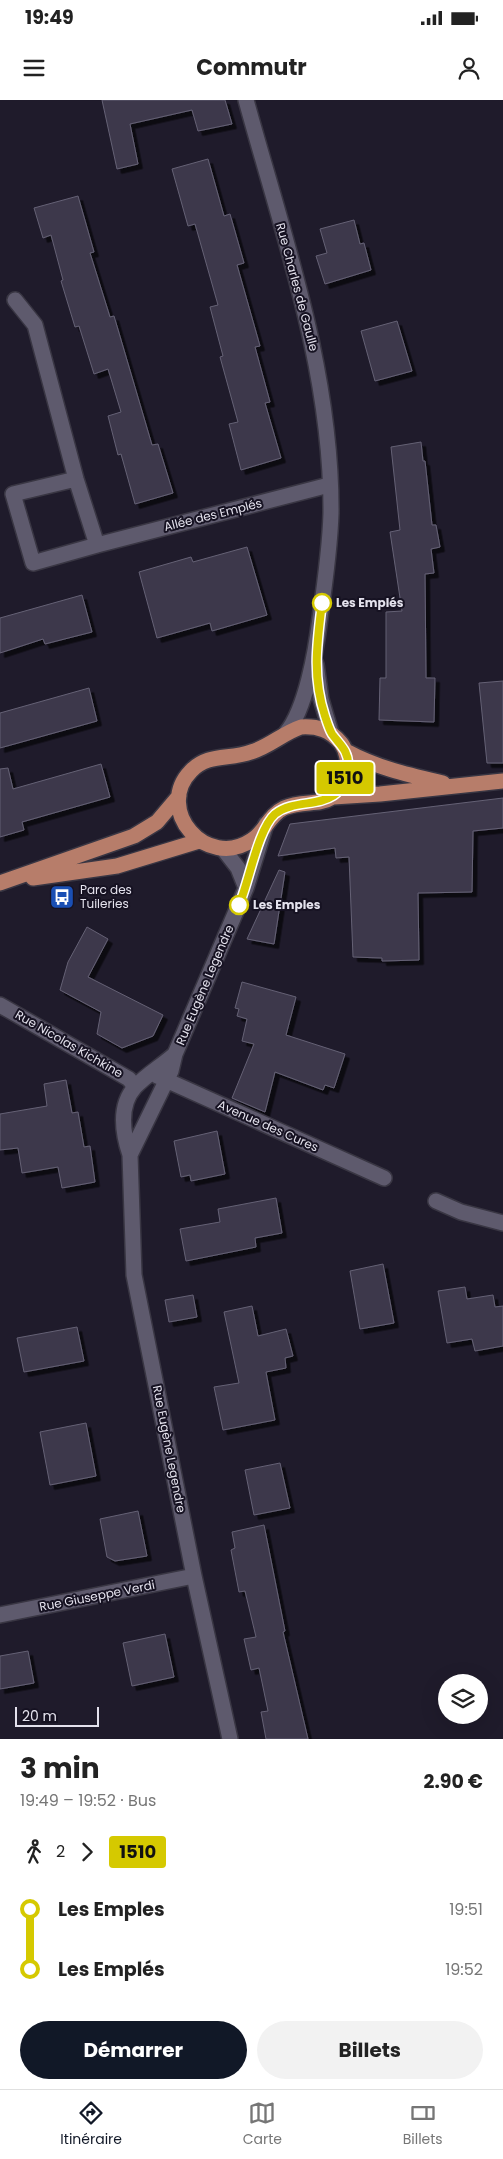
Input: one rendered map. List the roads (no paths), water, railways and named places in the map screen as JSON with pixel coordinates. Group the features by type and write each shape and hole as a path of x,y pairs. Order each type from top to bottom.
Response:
{"main road":[{"path":"346,750 348,766 344,780 332,796 323,802 284,808 266,823 255,838 248,843 233,849 224,850 200,841 186,829 181,815 179,796 183,782 190,771 207,759 251,752 286,732 301,727 321,728 331,733 346,750 366,762 395,772 454,785"},
{"path":"332,796 380,794 503,781"},
{"path":"6,882 134,836 157,822 179,796"},
{"path":"6,882 117,866 200,841"}],"street":[{"name":"Rue Charles de Gaulle","path":"246,100 312,341 324,413 329,485 330,542 316,657"},
{"path":"16,300 36,325 76,479 97,545"},
{"name":"Allée des Emplés","path":"76,479 13,494 33,563 329,485"},
{"path":"286,732 296,716 316,657"},
{"path":"316,657 321,699 331,733"},
{"name":"Rue Eugène Legendre","path":"130,1155 171,1071 175,1054 246,888 266,823"},
{"path":"224,850 238,868 246,888"},
{"name":"Rue Nicolas Kichkine","path":"0,1004 129,1079 135,1087"},
{"name":"Rue Eugène Legendre","path":"175,1054 135,1087 127,1102 123,1120 124,1136 130,1155 134,1275 194,1576 230,1739"},
{"name":"Avenue des Cures","path":"152,1074 384,1178"},
{"path":"436,1201 461,1212 503,1223"},
{"name":"Rue Giuseppe Verdi","path":"0,1615 194,1576"}],"place":[{"name":"Les Emplés","path":"322,603"},
{"name":"Parc des Tuileries","path":"62,897"},
{"name":"Les Emples","path":"239,905"}]}
